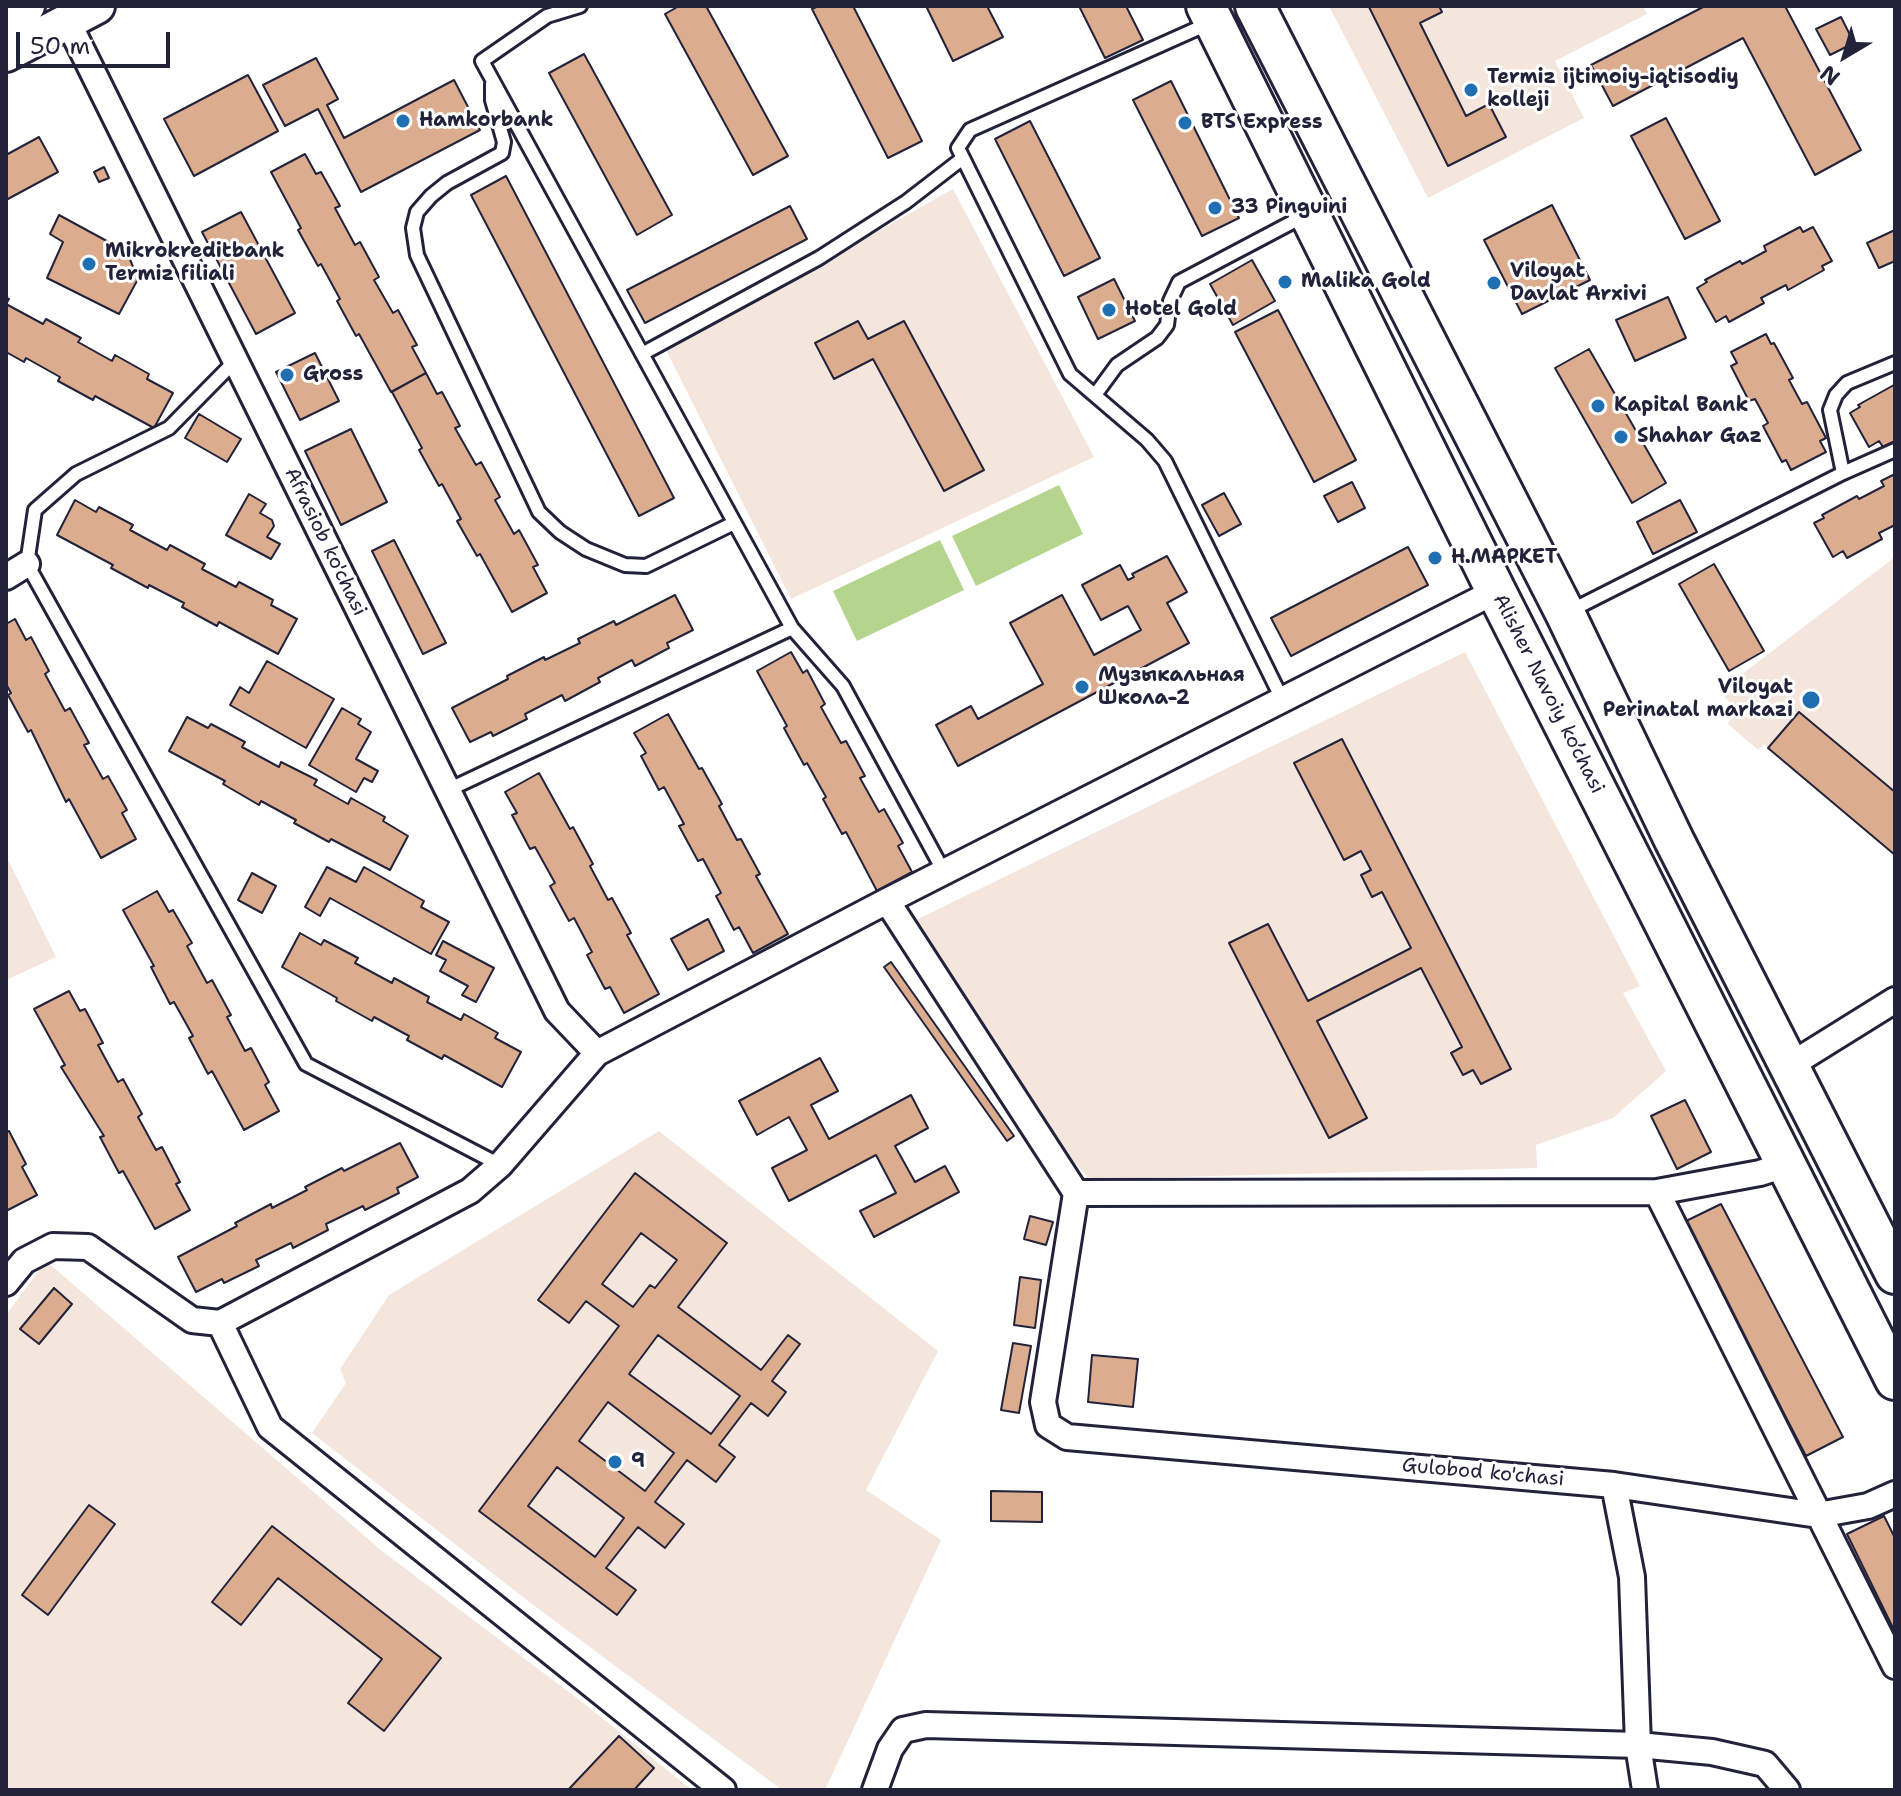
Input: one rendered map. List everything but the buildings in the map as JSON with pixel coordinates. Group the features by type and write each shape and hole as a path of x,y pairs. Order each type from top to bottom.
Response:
{"main road":[{"path":"6,17 27,6"},
{"path":"6,54 97,6"},
{"path":"1255,6 1565,613 1674,840 1895,1274"},
{"name":"Alisher Navoiy ko’chasi","path":"1210,14 1496,591 1895,1380"},
{"path":"1240,74 1278,53"}],"street":[{"name":"Afrasiob ko'chasi","path":"68,22 557,1011 597,1053"},
{"path":"6,1283 24,1261 53,1246 88,1247 192,1320 220,1323 470,1191 500,1165 597,1053 887,901 1496,591"},
{"path":"887,901 1076,1193 1657,1192 1760,1173 1788,1164"},
{"path":"1789,1066 1895,1000"},
{"path":"1657,1192 1895,1666"},
{"name":"Gulobod ko'chasi","path":"1076,1193 1043,1402 1048,1425 1067,1437 1614,1485 1818,1515 1868,1506 1895,1494"},
{"path":"220,1323 270,1427 723,1790"},
{"path":"1614,1485 1632,1577 1638,1745 1645,1790"},
{"path":"875,1790 890,1749 903,1730 926,1725 1638,1745 1712,1752 1765,1764 1787,1790"}],"lane":[{"path":"537,6 544,19"},
{"path":"580,6 544,19 482,61 792,628 843,686 944,872"},
{"path":"1210,14 970,130 958,148 1070,374 1147,440 1165,461 1282,699"},
{"path":"492,80 492,100 504,142 502,153 447,183 431,196 417,212 413,228 417,255 539,512 560,532 586,549 625,565 646,566 734,523"},
{"path":"642,354 819,258 906,202 963,158"},
{"path":"1095,395 1117,365 1157,338 1167,325 1170,301 1179,282 1309,214"},
{"path":"235,361 169,428 76,474 35,510 16,570 306,1064 500,1165"},
{"path":"1843,473 1830,410 1836,395 1847,383 1895,363"},
{"path":"1565,613 1843,473 1895,450"},
{"path":"448,790 792,628"}],"shaded area":[{"name":"Termiz ijtimoiy-iqtisodiy kolleji","path":"1329,6 1643,6 1647,14 1555,61 1584,118 1428,198"},
{"path":"953,189 1094,457 791,599 666,350"},
{"name":"Viloyat Perinatal markazi","path":"1895,557 1895,855 1764,744 1758,750 1728,724 1735,709 1720,691"},
{"path":"1465,652 1640,986 1623,993 1666,1071 1613,1118 1536,1145 1537,1168 1090,1179 1050,1137 914,921"},
{"path":"6,856 56,957 6,980"},
{"name":"9","path":"659,1131 938,1351 866,1490 941,1540 825,1790 782,1790 532,1604 312,1433 346,1383 340,1369 389,1295"},
{"path":"46,1261 382,1551 582,1702 692,1790 6,1790 6,1315"}],"green space":[{"path":"1059,485 1083,534 976,586 952,536"},
{"path":"940,540 964,590 857,641 833,591"}],"place":[{"name":"Termiz ijtimoiy-iqtisodiy kolleji","path":"1471,90"},
{"name":"Hamkorbank","path":"403,121"},
{"name":"BTS Express","path":"1185,123"},
{"name":"33 Pinguini","path":"1215,208"},
{"name":"Mikrokreditbank Termiz filiali","path":"89,264"},
{"name":"Malika Gold","path":"1285,282"},
{"name":"Viloyat Davlat Arxivi","path":"1494,283"},
{"name":"Hotel Gold","path":"1109,310"},
{"name":"Gross","path":"287,375"},
{"name":"Kapital Bank","path":"1598,406"},
{"name":"Shahar Gaz","path":"1621,437"},
{"name":"Н.МАРКЕТ","path":"1435,558"},
{"name":"Музыкальная Школа-2","path":"1082,687"},
{"name":"Viloyat Perinatal markazi","path":"1811,700"},
{"name":"9","path":"615,1462"}]}
